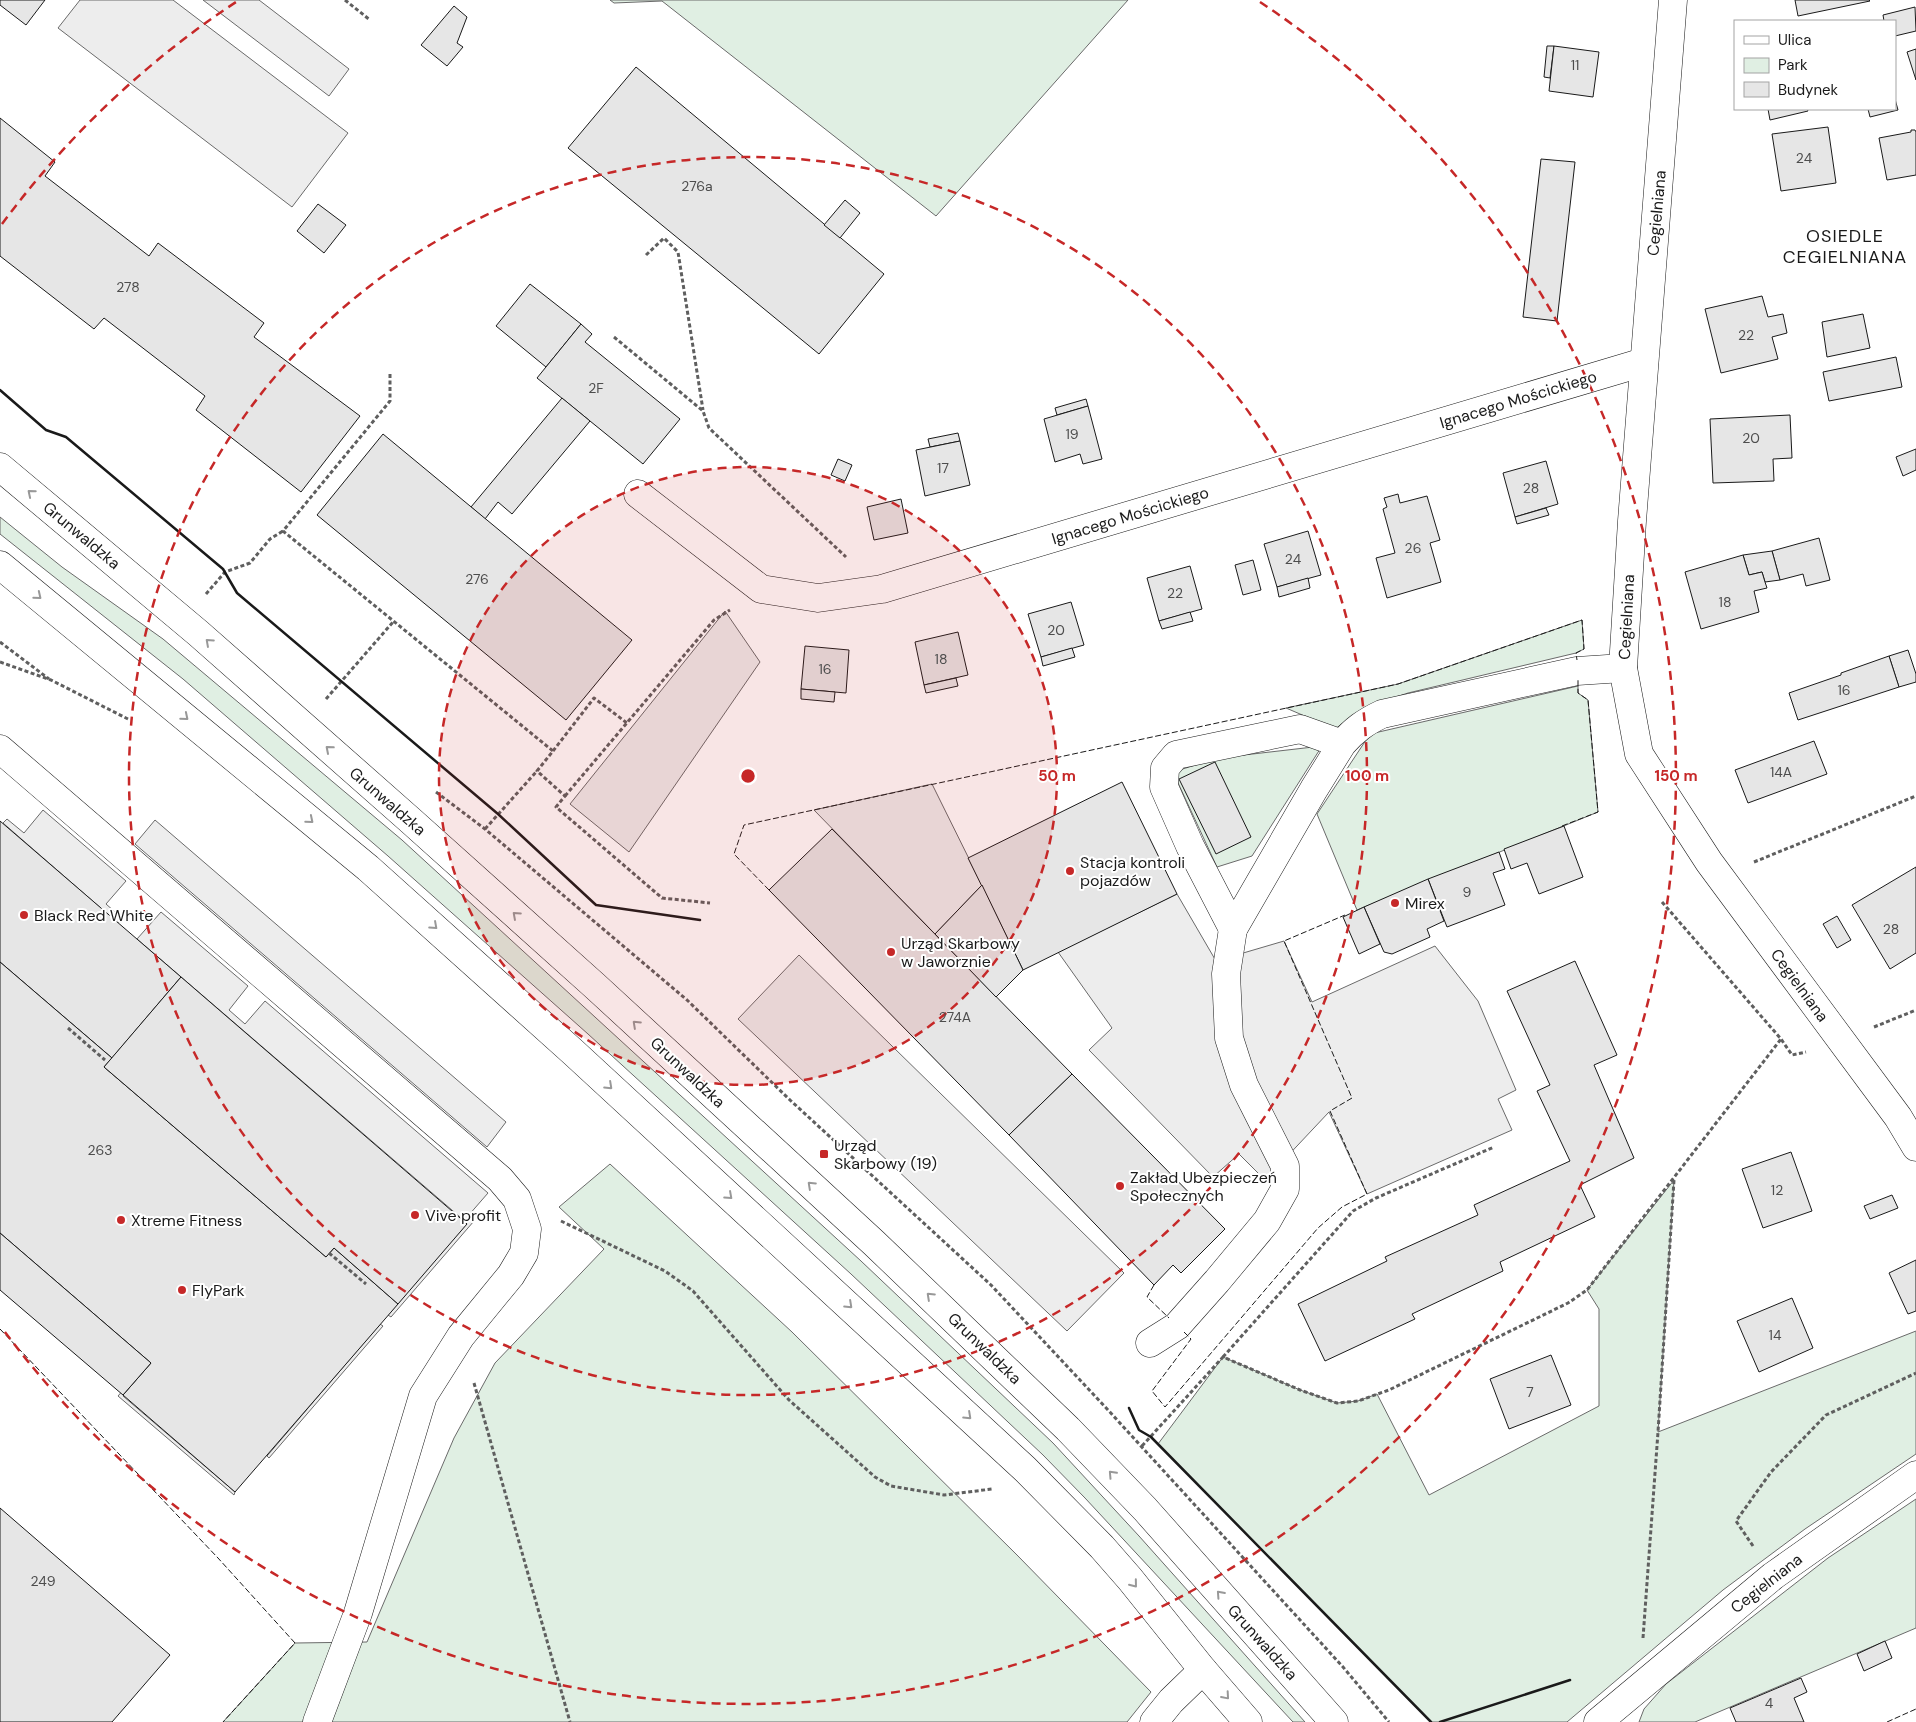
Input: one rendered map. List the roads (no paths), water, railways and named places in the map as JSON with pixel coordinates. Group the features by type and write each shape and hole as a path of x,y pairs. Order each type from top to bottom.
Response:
{"main road":[{"name":"Cegielniana","path":"1673,0 1644,362 1623,668 1639,754 1720,876 1898,1117 1916,1147"},
{"name":"Ignacego Mościckiego","path":"638,494 761,589 818,598 882,589 1644,362"},
{"name":"Grunwaldzka","path":"0,467 198,633 410,820 595,986 874,1243 1068,1429 1145,1509 1334,1722"},
{"path":"0,565 398,894 835,1292 1025,1469 1102,1547 1130,1578 1203,1670 1248,1722"},
{"path":"1150,1343 1177,1326 1217,1281 1267,1221 1285,1189 1285,1166 1244,1085 1229,1038 1226,974 1233,928 1342,744 1364,722 1389,712 1577,671 1623,668"},
{"path":"1233,928 1190,846 1164,787 1164,768 1176,755 1300,729 1342,744"},
{"path":"0,749 500,1179 517,1200 528,1229 524,1253 511,1274 461,1336 423,1396 358,1613 317,1722"},
{"name":"Cegielniana","path":"1598,1722 1621,1711 1773,1576 1916,1475"},
{"path":"1154,1722 1171,1701 1203,1670"}],"place":[{"name":"Stacja kontroli pojazdów","path":"1070,871"},
{"name":"Mirex","path":"1395,903"},
{"name":"Black Red White","path":"24,915"},
{"name":"Urząd Skarbowy w Jaworznie","path":"891,952"},
{"name":"Urząd Skarbowy (19)","path":"824,1154"},
{"name":"Zakład Ubezpieczeń Społecznych","path":"1120,1186"},
{"name":"Vive profit","path":"415,1215"},
{"name":"Xtreme Fitness","path":"121,1220"},
{"name":"FlyPark","path":"182,1290"}],"district":[{"name":"OSIEDLE CEGIELNIANA","path":"1845,246"}]}
